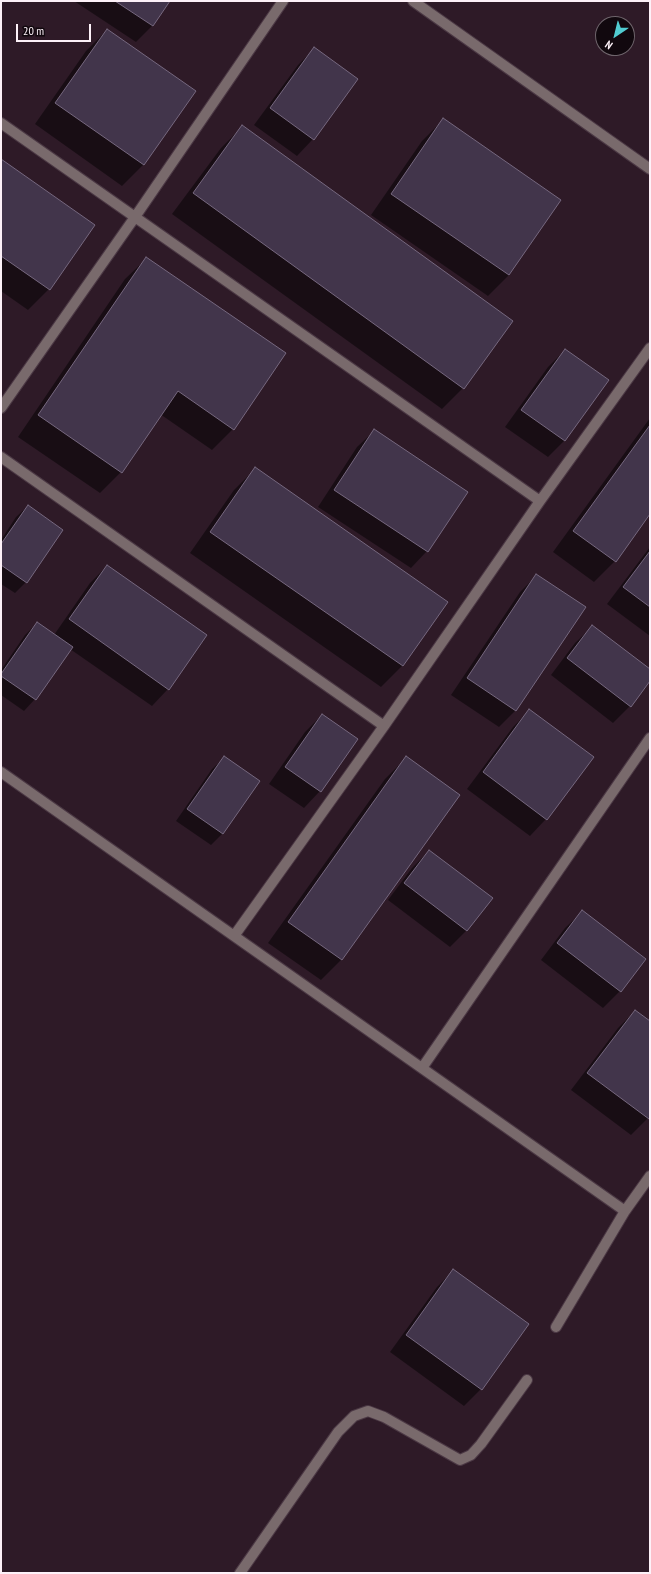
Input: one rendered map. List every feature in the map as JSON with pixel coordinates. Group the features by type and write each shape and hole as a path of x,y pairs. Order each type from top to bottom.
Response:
{"street":[{"path":"1,408 135,217 283,1"},
{"path":"413,1 650,169"},
{"path":"1,123 540,502"},
{"path":"234,936 650,348"},
{"path":"1,457 384,726"},
{"path":"422,1068 650,738"},
{"path":"1,772 625,1211"},
{"path":"556,1327 625,1211 650,1176"},
{"path":"240,1573 338,1432 354,1416 368,1411 384,1417 460,1460 471,1455 481,1444 527,1380"}],"building":[{"path":"115,1 170,1 153,26"},
{"path":"107,29 196,91 144,165 55,103"},
{"path":"314,47 358,79 314,140 270,108"},
{"path":"443,118 561,200 509,275 391,194"},
{"path":"242,125 513,321 464,389 193,193"},
{"path":"1,159 95,225 50,290 1,256"},
{"path":"146,257 286,353 234,430 178,391 122,473 38,415"},
{"path":"565,349 609,380 565,441 521,410"},
{"path":"650,425 650,514 616,562 573,531"},
{"path":"374,429 468,492 428,552 334,490"},
{"path":"255,467 448,602 403,666 210,532"},
{"path":"28,505 63,530 27,583 1,565 1,544"},
{"path":"650,551 650,607 623,587"},
{"path":"107,565 207,635 169,690 69,619"},
{"path":"536,574 586,607 516,711 467,678"},
{"path":"37,622 73,647 36,700 1,676 1,674"},
{"path":"592,625 650,669 650,681 631,707 567,658"},
{"path":"529,709 594,757 547,820 483,772"},
{"path":"322,714 358,739 321,792 285,767"},
{"path":"224,756 260,781 223,834 187,809"},
{"path":"406,756 460,795 342,960 288,922"},
{"path":"429,850 493,898 467,931 404,883"},
{"path":"582,910 646,959 621,992 557,943"},
{"path":"635,1010 650,1021 649,1119 587,1073"},
{"path":"453,1269 529,1324 482,1390 406,1335"}]}
